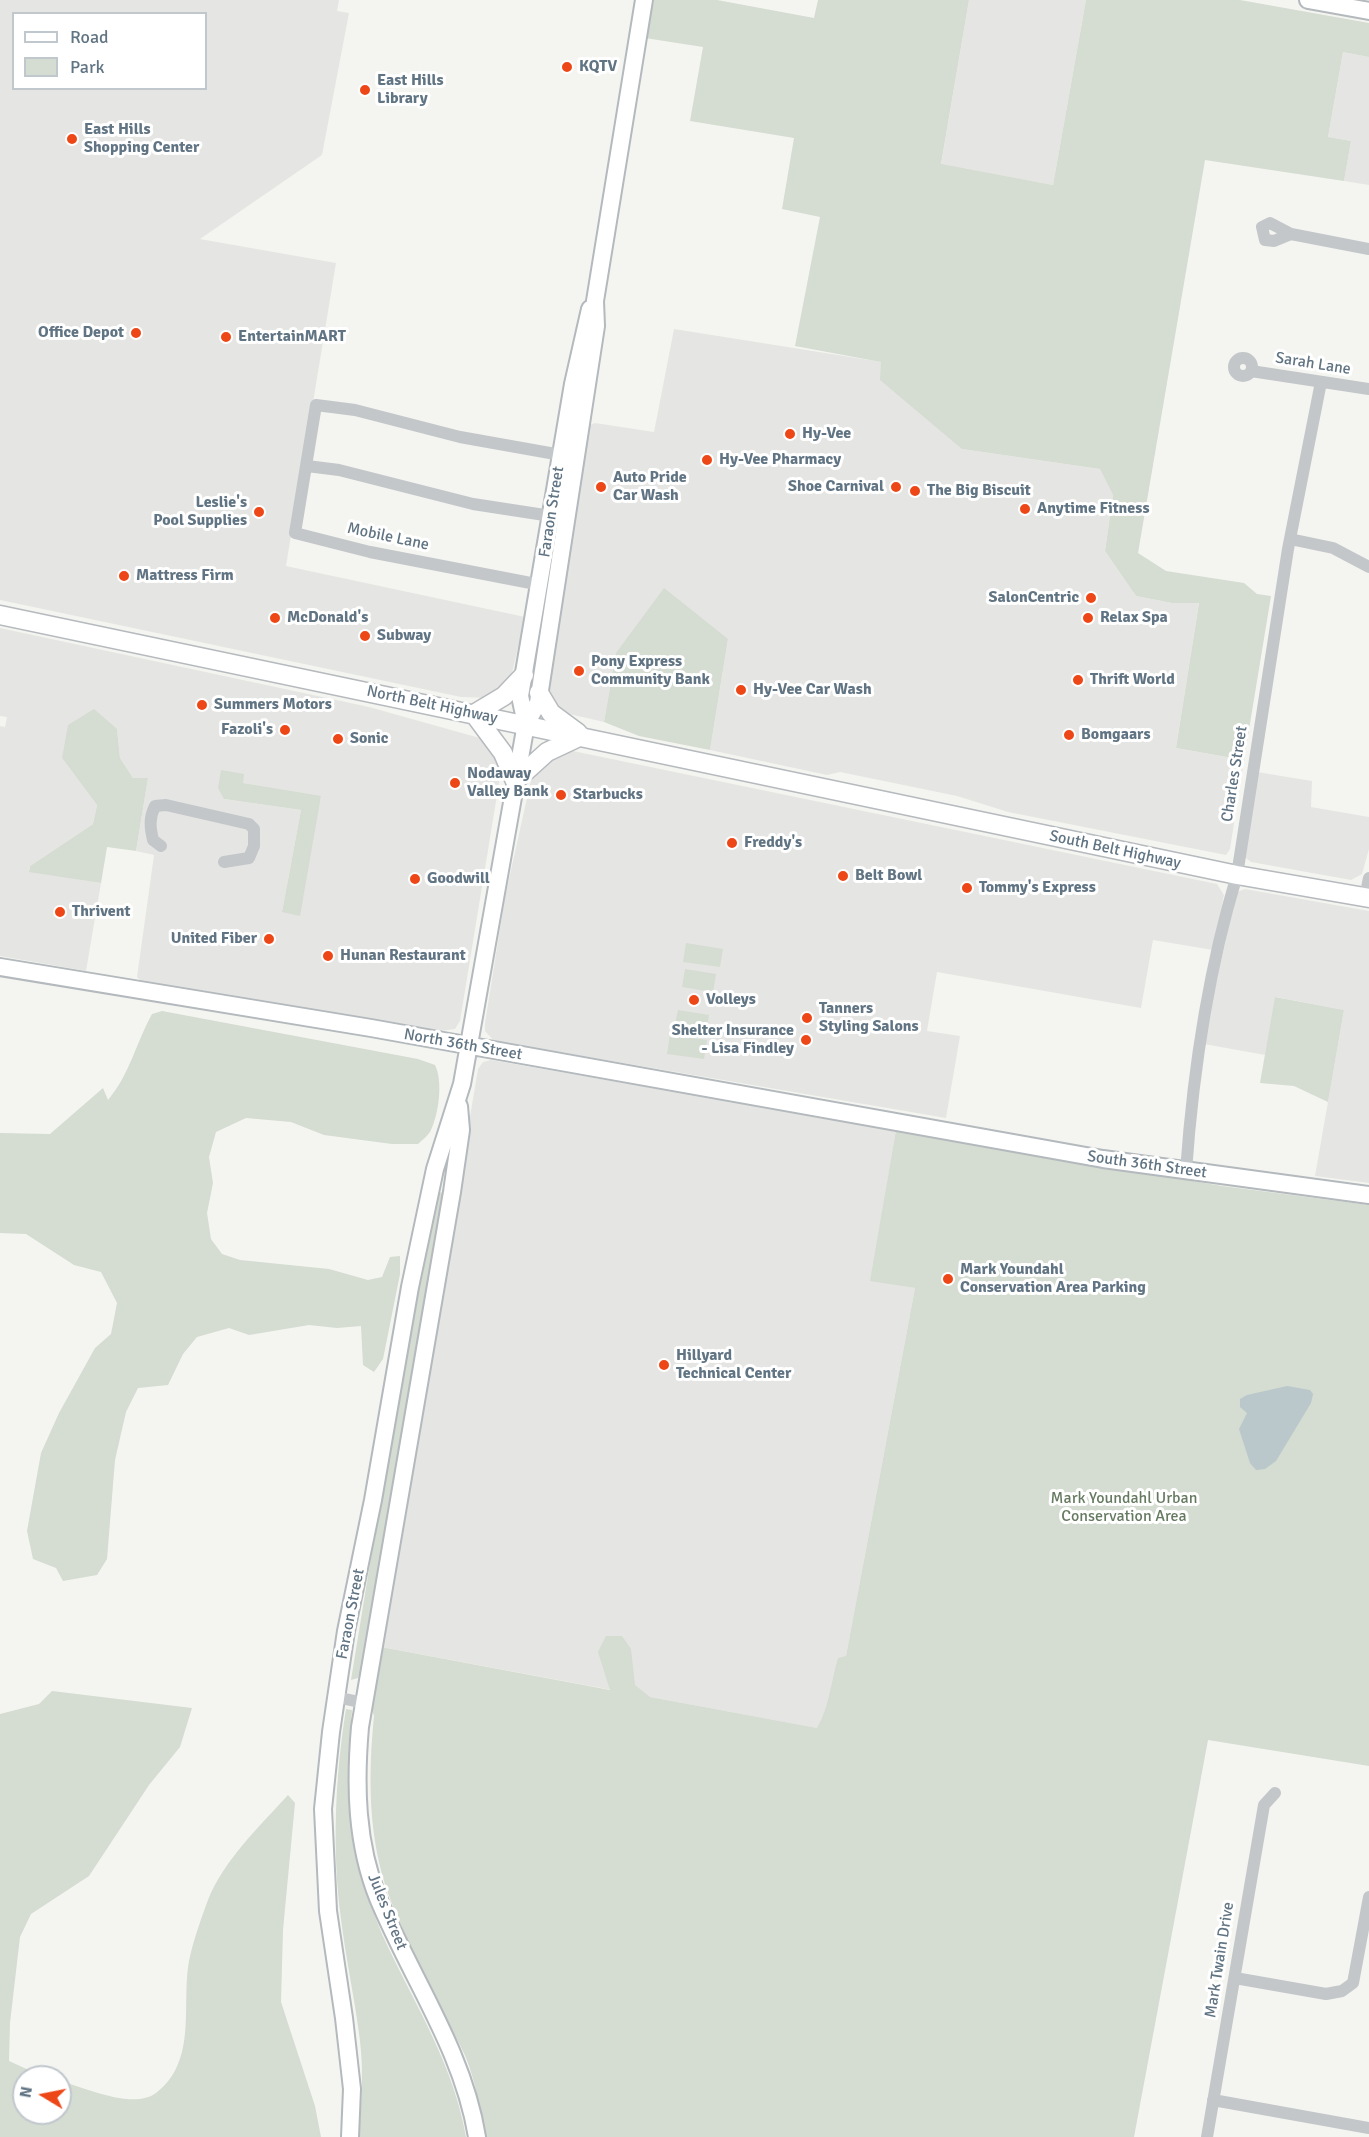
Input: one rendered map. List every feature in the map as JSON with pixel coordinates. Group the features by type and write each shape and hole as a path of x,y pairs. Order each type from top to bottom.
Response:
{"main road":[{"name":"Faraon Street","path":"350,2137 352,2089 344,2018 327,1911 323,1809 336,1697 410,1287 435,1169 458,1099 526,724 538,703 596,326 595,301 644,0"},
{"path":"1308,0 1369,11"},
{"name":"Faraon Street","path":"526,724 520,696 587,316 595,301"},
{"name":"North Belt Highway","path":"0,615 526,724 863,797"},
{"path":"524,675 504,696 474,714 503,753 515,781 547,752 581,736 551,713 539,693"},
{"name":"South Belt Highway","path":"863,797 1237,875 1367,897"},
{"name":"North 36th Street","path":"0,967 468,1046 926,1127"},
{"name":"Faraon Street","path":"364,1703 452,1192 461,1130 458,1099"},
{"name":"South 36th Street","path":"926,1127 1103,1159 1369,1195"},
{"name":"Jules Street","path":"364,1703 356,1771 363,1846 378,1896 458,2062 477,2137"}],"street":[{"path":"1291,234 1369,249"},
{"name":"Sarah Lane","path":"1251,371 1369,389"},
{"name":"Charles Street","path":"1186,1171 1203,1023 1227,908 1237,875 1290,539 1321,382"},
{"name":"Mobile Lane","path":"541,585 370,552 295,533 308,466 316,405 355,410 460,437 561,455"},
{"path":"308,466 339,470 473,504 552,516"},
{"path":"1290,539 1333,548 1369,567"},
{"path":"161,846 153,840 151,828 150,817 155,806 166,806 249,824 254,830 254,846 249,858 224,862"},
{"path":"1367,897 1369,878"},
{"path":"336,1697 364,1703"},
{"name":"Mark Twain Drive","path":"1207,2137 1264,1805 1275,1793"},
{"path":"1235,1978 1326,1994 1342,1991 1353,1983 1369,1897"},
{"path":"1213,2100 1369,2128"}],"shaded area":[{"path":"0,0 339,0 337,11 349,13 322,155 200,239 336,263 286,566 525,617 510,682 489,698 461,697 0,600"},
{"path":"969,0 1086,0 1053,185 941,165"},
{"path":"1343,52 1369,57 1369,185 1344,181 1351,141 1328,137"},
{"path":"674,329 882,362 962,449 1100,469 1113,495 1105,551 1136,596 1172,603 1199,602 1176,748 1244,760 1230,849 1226,855 1008,812 957,796 840,772 827,775 710,750 728,639 616,653 604,722 552,710 543,683 587,433 590,425 595,423 654,432"},
{"path":"0,628 369,707 487,740 501,764 501,771 460,1021 455,1029 441,1031 141,981 137,977 154,855 136,851 148,778 133,778 120,758 117,729 62,758 97,805 93,824 30,866 29,871 101,883 86,971 0,956 0,726 5,727 7,717 0,716","holes":["243,783 321,797 282,912 301,810 224,799"]},
{"path":"573,751 1217,884 1224,895 1213,950 1153,940 1141,1008 937,972 927,1031 960,1036 946,1118 494,1041 485,1031 485,1023 505,897 531,780 535,771 560,753"},
{"path":"1257,772 1312,781 1311,807 1369,817 1369,849 1362,874 1351,880 1251,862 1246,858 1243,852"},
{"path":"1245,889 1369,911 1369,1183 1315,1176 1344,1010 1276,997 1265,1055 1204,1044 1237,892"},
{"name":"Hillyard Technical Center","path":"491,1060 896,1130 871,1280 915,1288 832,1731 381,1647 478,1069 483,1062"},
{"path":"1287,1386 1310,1390 1313,1394 1311,1403 1276,1461 1265,1469 1256,1470 1250,1463 1239,1429 1247,1413 1240,1407 1240,1399 1247,1395"}],"green space":[{"path":"654,0 717,0 814,18 818,0 969,0 941,164 1053,185 1086,0 1240,0 1369,23 1369,57 1343,52 1328,137 1351,141 1344,181 1205,160 1138,553 1166,571 1244,583 1257,594 1271,596 1244,760 1176,748 1199,603 1172,603 1136,596 1105,551 1113,495 1100,469 962,449 880,380 881,362 795,346 820,217 782,209 794,138 690,121 703,47 645,38"},
{"path":"664,588 728,639 710,750 639,736 604,722 616,653"},
{"path":"94,709 117,729 120,758 133,778 148,778 136,851 107,847 101,883 29,872 30,866 93,824 97,805 62,758 68,725"},
{"path":"221,770 244,774 243,783 321,796 300,916 282,912 301,810 224,799 218,788"},
{"path":"686,943 723,949 720,967 683,962"},
{"path":"685,969 716,974 713,992 682,987"},
{"path":"1275,997 1344,1010 1328,1102 1294,1086 1260,1083"},
{"path":"678,1010 709,1015 706,1034 674,1028"},
{"path":"162,1011 418,1059 435,1065 439,1080 438,1106 430,1132 418,1144 392,1144 324,1135 291,1122 246,1118 216,1132 209,1157 213,1183 207,1213 211,1239 222,1254 240,1260 329,1269 368,1280 382,1277 390,1257 400,1256 400,1274 383,1359 374,1372 363,1365 361,1326 337,1328 309,1325 249,1335 229,1328 197,1337 183,1354 168,1385 138,1388 126,1412 115,1460 107,1559 97,1575 63,1581 56,1568 33,1559 27,1531 41,1453 59,1413 95,1348 111,1334 117,1303 101,1272 74,1265 26,1234 0,1233 0,1133 50,1134 103,1088 108,1100 122,1080 152,1014"},
{"path":"670,1035 707,1040 704,1059 667,1054"},
{"name":"Mark Youndahl Urban Conservation Area","path":"896,1130 1222,1186 1369,1205 1369,1766 1208,1740 1134,2137 484,2137 480,2110 467,2060 402,1928 389,1896 377,1852 371,1807 374,1716 371,1706 381,1647 610,1690 598,1652 606,1636 622,1636 631,1649 635,1685 650,1697 817,1728 827,1703 838,1658 846,1656 915,1288 870,1281"},
{"path":"435,1192 446,1193 362,1670 358,1678 351,1680 404,1355"},
{"path":"52,1691 192,1708 180,1747 149,1785 89,1876 31,1914 20,1937 10,2023 9,2061 18,2065 12,2065 12,2125 72,2125 72,2085 122,2099 135,2099 146,2098 156,2093 169,2080 178,2065 183,2049 189,1961 208,1900 223,1871 288,1795 295,1803 283,1930 281,2002 315,2106 321,2137 0,2137 0,1714 39,1704"},
{"path":"346,1709 352,1710 350,1769 352,1800 360,1862 367,1892 388,1947 444,2063 466,2137 359,2137 362,2089 361,2053 345,1950 336,1867 337,1787"}],"place":[{"name":"KQTV","path":"567,67"},
{"name":"East Hills Library","path":"365,90"},
{"name":"East Hills Shopping Center","path":"72,139"},
{"name":"Office Depot","path":"136,333"},
{"name":"EntertainMART","path":"226,337"},
{"name":"Hy-Vee","path":"790,434"},
{"name":"Hy-Vee Pharmacy","path":"707,460"},
{"name":"Auto Pride Car Wash","path":"601,487"},
{"name":"Shoe Carnival","path":"896,487"},
{"name":"The Big Biscuit","path":"915,491"},
{"name":"Anytime Fitness","path":"1025,509"},
{"name":"Leslie's Pool Supplies","path":"259,512"},
{"name":"Mattress Firm","path":"124,576"},
{"name":"SalonCentric","path":"1091,598"},
{"name":"McDonald's","path":"275,618"},
{"name":"Relax Spa","path":"1088,618"},
{"name":"Subway","path":"365,636"},
{"name":"Pony Express Community Bank","path":"579,671"},
{"name":"Thrift World","path":"1078,680"},
{"name":"Hy-Vee Car Wash","path":"741,690"},
{"name":"Summers Motors","path":"202,705"},
{"name":"Fazoli's","path":"285,730"},
{"name":"Bomgaars","path":"1069,735"},
{"name":"Sonic","path":"338,739"},
{"name":"Nodaway Valley Bank","path":"455,783"},
{"name":"Starbucks","path":"561,795"},
{"name":"Freddy's","path":"732,843"},
{"name":"Belt Bowl","path":"843,876"},
{"name":"Goodwill","path":"415,879"},
{"name":"Tommy's Express","path":"967,888"},
{"name":"Thrivent","path":"60,912"},
{"name":"United Fiber","path":"269,939"},
{"name":"Hunan Restaurant","path":"328,956"},
{"name":"Volleys","path":"694,1000"},
{"name":"Tanners Styling Salons","path":"807,1018"},
{"name":"Shelter Insurance - Lisa Findley","path":"806,1040"},
{"name":"Mark Youndahl Conservation Area Parking","path":"948,1279"},
{"name":"Hillyard Technical Center","path":"664,1365"}]}
